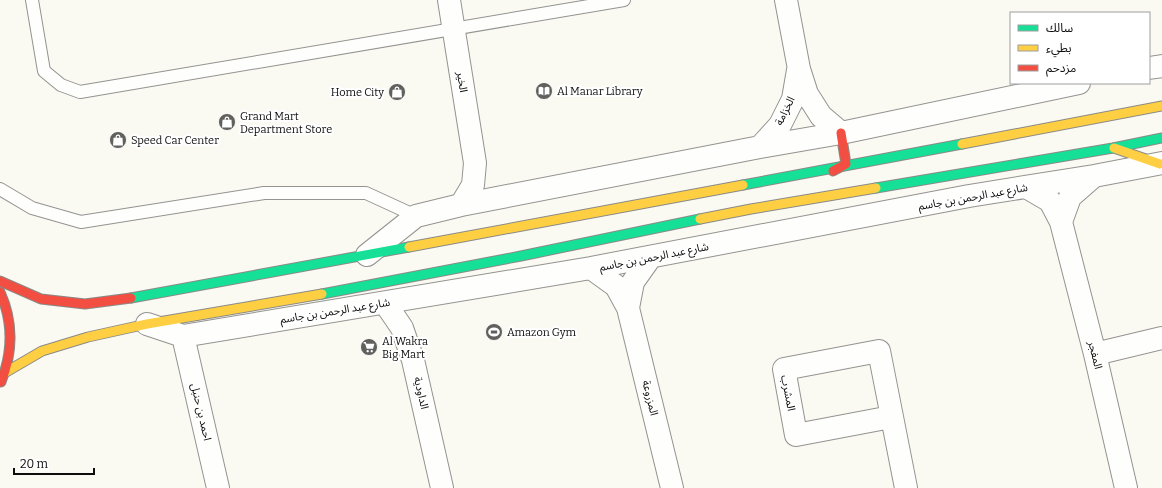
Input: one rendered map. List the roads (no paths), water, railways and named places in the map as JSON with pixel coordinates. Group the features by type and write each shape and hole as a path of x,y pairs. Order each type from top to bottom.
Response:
{"main road":[{"path":"0,281 41,299 85,304 146,296 712,192 846,164 924,151 1162,106"},
{"path":"841,133 846,164"},
{"name":"شارع عبد الرحمن بن جاسم","path":"6,372 42,351 88,337 147,324 378,284 751,209 1113,148 1162,138"},
{"path":"1113,148 1161,164"},
{"path":"812,180 846,164"},
{"path":"751,209 785,193"},
{"path":"0,292 7,308 11,341 6,372 0,385"}],"street":[{"name":"الخير","path":"449,0 474,163 473,185 461,205"},
{"name":"الخزامة","path":"786,0 799,69 807,94 821,116 841,133"},
{"path":"1150,68 1162,66"},
{"name":"الخزامة","path":"760,147 780,125 793,98 799,69"},
{"path":"367,255 416,216 461,205 760,147 841,133 1074,84"},
{"path":"474,163 490,182 511,195"},
{"name":"شارع عبد الرحمن بن جاسم","path":"147,324 183,336 650,258 970,196 1161,164"},
{"path":"1061,222 1070,197 1094,176"},
{"name":"المفجر","path":"1026,187 1050,201 1061,222 1095,354 1126,488"},
{"name":"المزروعة","path":"628,308 633,282 650,258"},
{"name":"المزروعة","path":"591,268 616,286 628,308 672,488"},
{"name":"الداودية","path":"385,303 402,328 413,360 442,488"},
{"name":"احمد بن حنبل","path":"183,336 218,488"},
{"path":"1095,354 1162,338"},
{"name":"المشرب","path":"892,417 796,435 784,369 879,351 906,488"}],"lane":[{"path":"32,0 44,71 61,85 80,92 624,0"},
{"path":"0,189 32,208 81,222 264,193 366,193 416,216"}],"place":[{"name":"Al Manar Library","path":"544,91"},
{"name":"Home City","path":"397,92"},
{"name":"Grand Mart Department Store","path":"227,122"},
{"name":"Speed Car Center","path":"118,140"},
{"name":"Amazon Gym","path":"494,332"},
{"name":"Al Wakra Big Mart","path":"369,347"}]}
